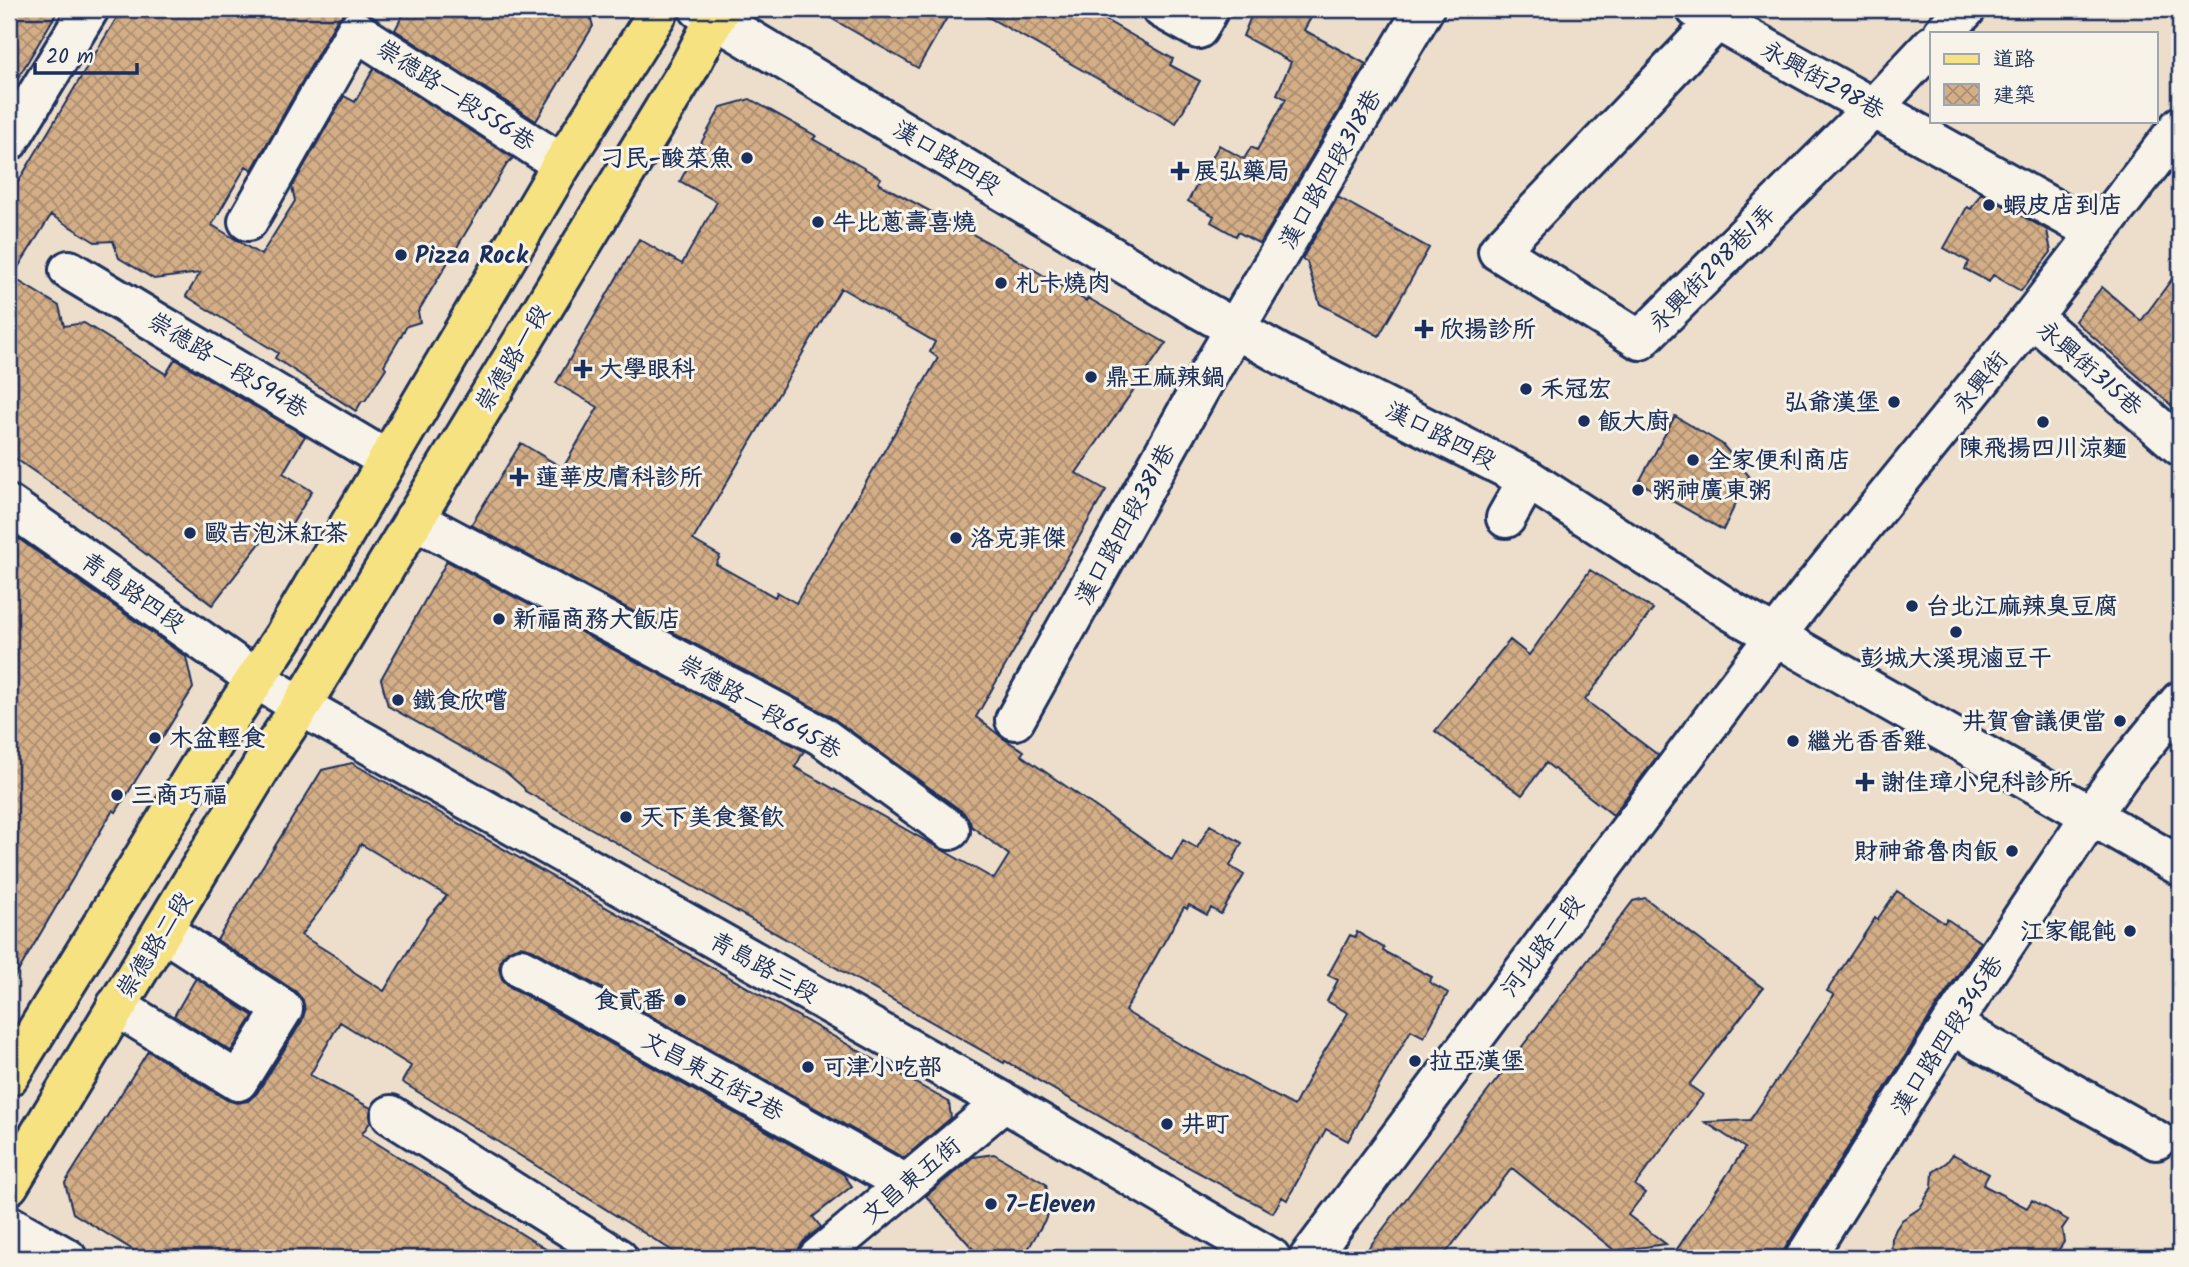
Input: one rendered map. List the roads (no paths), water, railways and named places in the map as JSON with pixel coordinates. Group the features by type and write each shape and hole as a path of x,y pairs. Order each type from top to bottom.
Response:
{"main road":[{"path":"9,1076 227,722 284,636 562,164 660,9"},
{"name":"崇德路一段","path":"301,706 689,68 711,12"},
{"name":"崇德路二段","path":"9,1185 271,751 301,706"}],"street":[{"path":"9,141 89,9"},
{"path":"1162,9 1198,29 1209,9"},
{"name":"漢口路四段318巷","path":"1235,329 1424,9"},
{"path":"1943,32 1966,9"},
{"name":"漢口路四段","path":"711,12 1235,329 1528,479 1733,612 2180,866"},
{"name":"永興街298巷","path":"1713,13 1872,108 2097,233"},
{"name":"永興街298巷1弄","path":"1713,13 1498,251 1640,340 1872,108"},
{"name":"崇德路一段556巷","path":"248,221 356,31 562,164"},
{"path":"1872,108 1930,47"},
{"name":"永興街","path":"1776,636 2032,317 2180,126"},
{"name":"崇德路一段594巷","path":"69,270 387,460"},
{"name":"永興街315巷","path":"2032,317 2180,446"},
{"name":"漢口路四段381巷","path":"1014,720 1235,329"},
{"path":"1506,517 1528,479"},
{"name":"青島路四段","path":"9,505 256,679"},
{"name":"崇德路一段645巷","path":"414,519 820,735 950,830"},
{"name":"河北路二段","path":"1309,1258 1776,636"},
{"name":"青島路三段","path":"256,679 1004,1102 1271,1258"},
{"name":"漢口路四段345巷","path":"1805,1258 1951,1025 2092,814 2180,701"},
{"path":"116,1006 238,1081 283,1009 163,931"},
{"name":"文昌東五街2巷","path":"521,968 906,1184"},
{"path":"1951,1025 2156,1140"},
{"name":"文昌東五街","path":"818,1258 1004,1102"},
{"path":"391,1115 618,1258"},
{"path":"9,1225 67,1258"}],"place":[{"name":"刁民-酸菜魚","path":"747,158"},
{"name":"展弘藥局","path":"1180,171"},
{"name":"蝦皮店到店","path":"1989,205"},
{"name":"牛比蔥壽喜燒","path":"818,222"},
{"name":"Pizza Rock","path":"401,255"},
{"name":"札卡燒肉","path":"1001,283"},
{"name":"欣揚診所","path":"1424,329"},
{"name":"大學眼科","path":"583,369"},
{"name":"鼎王麻辣鍋","path":"1091,377"},
{"name":"禾冠宏","path":"1526,389"},
{"name":"弘爺漢堡","path":"1894,402"},
{"name":"飯大廚","path":"1584,421"},
{"name":"陳飛揚四川涼麵","path":"2043,422"},
{"name":"全家便利商店","path":"1693,460"},
{"name":"蓮華皮膚科診所","path":"519,477"},
{"name":"粥神廣東粥","path":"1638,490"},
{"name":"毆吉泡沫紅茶","path":"190,533"},
{"name":"洛克菲傑","path":"956,538"},
{"name":"台北江麻辣臭豆腐","path":"1912,606"},
{"name":"新福商務大飯店","path":"499,619"},
{"name":"彭城大溪現滷豆干","path":"1956,632"},
{"name":"鐵食欣嚐","path":"398,700"},
{"name":"井賀會議便當","path":"2120,721"},
{"name":"木盆輕食","path":"155,738"},
{"name":"繼光香香雞","path":"1793,741"},
{"name":"謝佳璋小兒科診所","path":"1865,782"},
{"name":"三商巧福","path":"117,795"},
{"name":"天下美食餐飲","path":"626,817"},
{"name":"財神爺魯肉飯","path":"2012,851"},
{"name":"江家餛飩","path":"2130,931"},
{"name":"食貳番","path":"680,1000"},
{"name":"拉亞漢堡","path":"1415,1061"},
{"name":"可津小吃部","path":"808,1067"},
{"name":"井町","path":"1167,1124"},
{"name":"7-Eleven","path":"991,1204"}]}
